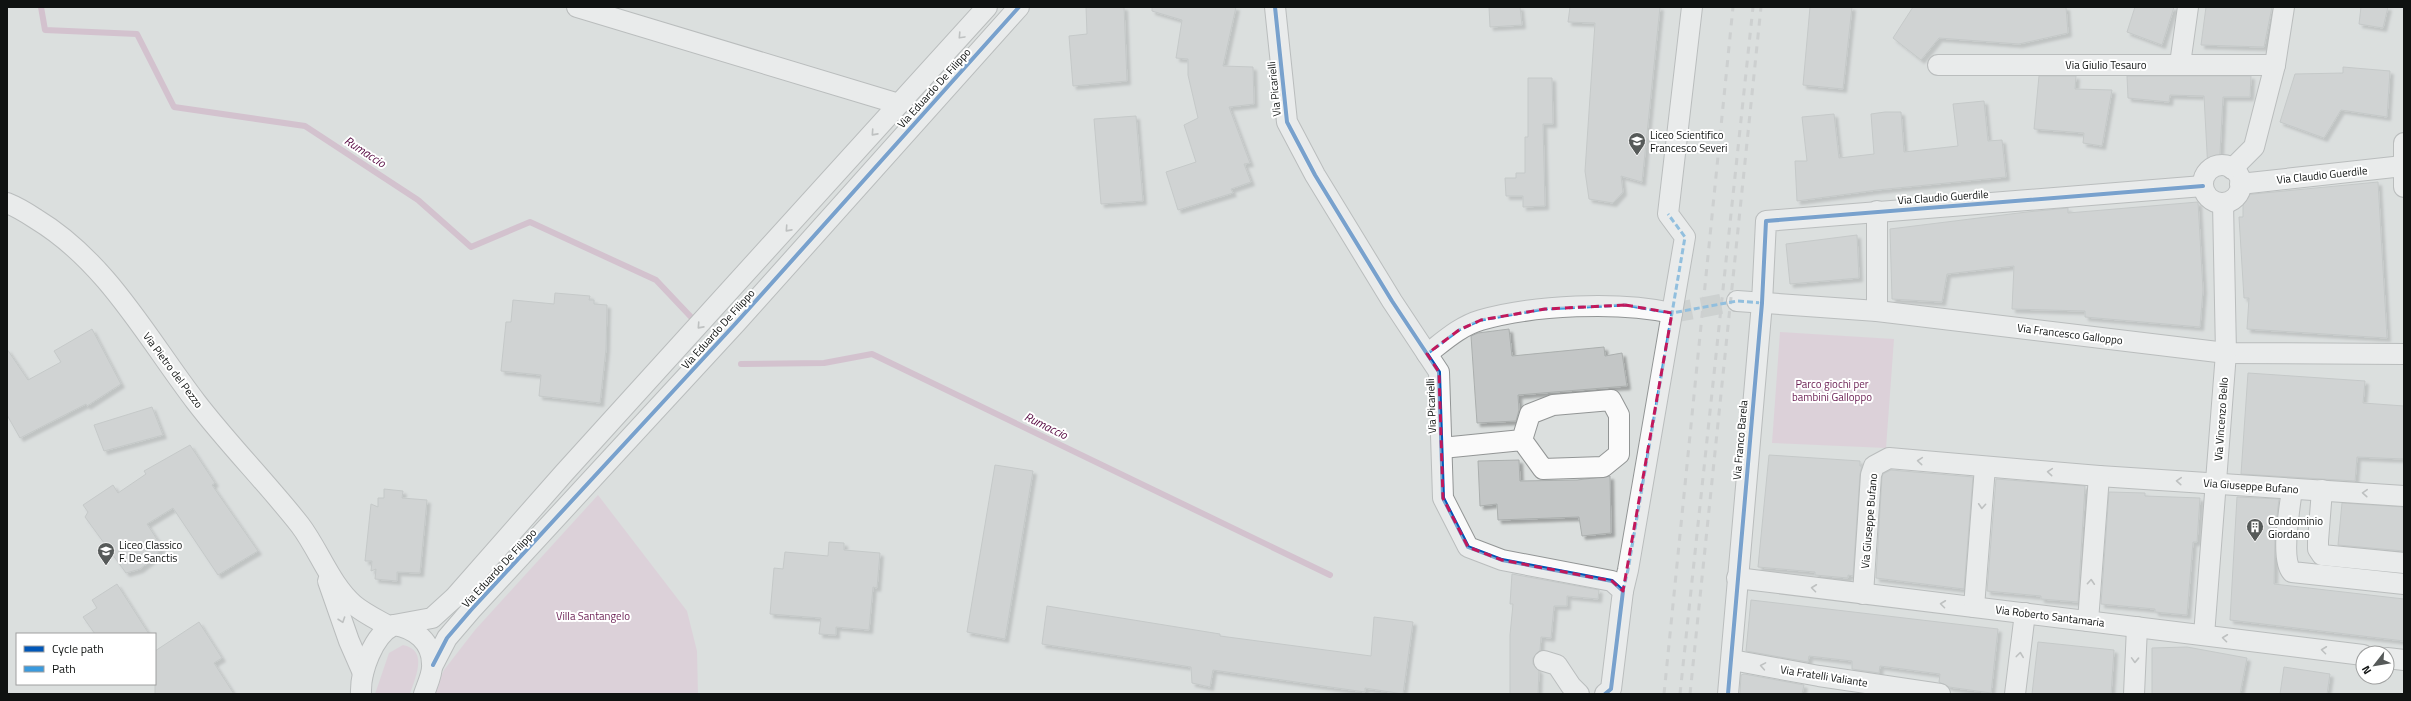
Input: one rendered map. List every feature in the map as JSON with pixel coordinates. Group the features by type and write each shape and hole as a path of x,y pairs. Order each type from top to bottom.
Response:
{"street":[{"name":"Via Eduardo De Filippo","path":"392,626 432,618 454,598 564,473 775,243 988,7"},
{"name":"Via Eduardo De Filippo","path":"424,694 433,665 447,638 471,610 736,323 1019,7"},
{"name":"Via Picarielli","path":"1275,7 1287,122 1319,182 1392,301 1439,372 1443,498 1468,547 1502,560 1612,581 1623,591"},
{"path":"1609,692 1623,591 1685,237 1668,214 1692,7"},
{"path":"2180,64 2188,7"},
{"path":"2236,176 2225,166 2213,167 2205,175 2203,186 2208,197 2223,203 2237,196 2236,176 2254,147 2275,65 2284,7"},
{"path":"588,8 899,104"},
{"name":"Via Giulio Tesauro","path":"1938,64 2275,65"},
{"path":"2404,143 2404,187"},
{"name":"Via Claudio Guerdile","path":"2236,176 2404,175"},
{"name":"Via Claudio Guerdile","path":"1762,303 1766,221 2203,186"},
{"name":"Via Pietro del Pezzo","path":"7,203 45,224 68,241 94,266 116,291 197,403 301,527 353,604 367,615 392,626 404,626 418,633 428,648 433,665"},
{"name":"Via Vincenzo Bello","path":"2204,635 2217,484 2226,353 2223,203"},
{"path":"1877,211 1877,311"},
{"name":"Via Francesco Galloppo","path":"1737,301 1877,311 2226,353 2404,354"},
{"name":"Via Franco Barela","path":"1728,694 1762,303"},
{"path":"1427,354 1459,330 1481,320 1545,309 1625,305 1672,312"},
{"path":"1611,400 1619,415 1619,454 1603,467 1543,469 1522,440 1530,414 1553,405 1611,400"},
{"name":"Via Picarielli","path":"1442,448 1522,440"},
{"name":"Via Giuseppe Bufano","path":"1863,594 1871,475 1874,466 1888,458 2099,476 2404,496"},
{"path":"1974,607 1985,467"},
{"path":"2088,621 2099,476"},
{"path":"2292,489 2286,554 2288,566 2292,572 2404,584"},
{"path":"2322,490 2318,541 2318,549 2322,555 2404,564"},
{"name":"Via Pietro del Pezzo","path":"320,557 349,640 360,686"},
{"name":"Via Roberto Santamaria","path":"1737,578 2355,654"},
{"path":"2015,694 2025,613"},
{"path":"360,686 375,646 383,633 392,626"},
{"path":"2134,694 2137,627"},
{"name":"Via Fratelli Valiante","path":"1732,660 1818,685 1940,694"},
{"path":"1544,661 1557,665 1571,686 1579,694"}],"highlighted area":[{"path":"1625,305 1672,313 1623,591 1612,581 1502,560 1468,547 1443,498 1439,372 1427,354 1459,330 1481,320 1545,309"}],"green space":[{"name":"Parco giochi per bambini Galloppo","path":"1780,332 1894,339 1886,448 1772,443"},
{"name":"Villa Santangelo","path":"598,495 687,611 697,651 698,694 433,694 444,670 475,630"},
{"path":"403,645 411,648 416,653 418,658 417,673 410,694 375,694 389,653"}],"building":[{"path":"1086,7 1124,7 1127,81 1073,86 1069,36 1087,34"},
{"path":"1152,7 1236,7 1223,66 1253,67 1254,104 1229,107 1250,163 1244,164 1251,182 1231,189 1233,193 1178,210 1166,172 1196,162 1184,125 1198,118 1188,75 1188,59 1176,58 1182,20 1152,11"},
{"path":"1489,7 1520,7 1522,25 1490,27"},
{"name":"Liceo Scientifico Francesco Severi","path":"1570,7 1660,7 1642,182 1621,176 1623,192 1613,203 1589,199 1585,171 1595,23 1568,22"},
{"path":"1810,7 1852,7 1843,89 1803,85"},
{"path":"1913,7 2066,7 2068,33 2019,44 1939,38 1921,60 1893,38"},
{"path":"2135,7 2174,7 2162,45 2127,32"},
{"path":"2206,7 2272,7 2264,47 2201,45"},
{"path":"2361,7 2388,7 2383,28 2359,24"},
{"path":"2343,67 2390,71 2387,117 2341,110 2324,138 2280,122 2295,74 2343,73"},
{"path":"2039,76 2076,76 2075,89 2112,90 2102,146 2083,143 2084,133 2034,129"},
{"path":"2127,76 2251,76 2250,97 2223,97 2219,171 2208,171 2204,96 2170,95 2169,102 2128,98"},
{"path":"1528,78 1552,78 1553,124 1543,124 1545,206 1523,207 1523,196 1506,196 1505,178 1516,178 1516,173 1525,173 1525,137 1528,137"},
{"path":"1984,101 1988,141 2002,140 2006,177 1877,190 1797,201 1795,161 1807,161 1802,117 1834,114 1839,158 1874,154 1871,114 1885,112 1901,112 1904,152 1958,146 1953,104"},
{"path":"1136,116 1143,201 1101,204 1094,119"},
{"path":"2378,182 2387,338 2247,329 2249,298 2244,298 2239,217 2243,217 2243,195"},
{"path":"2198,202 2203,290 2200,327 2085,317 2085,311 2012,309 2014,266 1947,274 1942,302 1892,299 1890,229 2068,208 2068,213"},
{"path":"1857,235 1859,278 1790,284 1786,244"},
{"path":"555,293 590,296 589,300 594,300 594,304 607,305 606,349 600,403 539,396 541,375 501,371 506,322 511,322 513,300 554,304"},
{"path":"92,329 121,384 87,406 86,404 20,438 7,415 7,349 28,380 61,362 54,351"},
{"path":"1509,329 1512,356 1604,347 1605,356 1622,353 1627,386 1518,395 1519,410 1516,421 1477,423 1471,336 1478,333"},
{"path":"2248,373 2365,381 2363,403 2404,406 2404,459 2357,457 2355,481 2241,474"},
{"path":"152,407 163,435 104,451 94,425"},
{"path":"190,445 215,483 212,485 258,551 218,575 173,508 147,524 162,547 154,558 140,569 126,573 85,517 88,512 83,505 113,485 118,493 146,474 144,471"},
{"path":"1769,455 1860,461 1860,466 1862,466 1860,474 1853,576 1848,575 1848,578 1815,575 1815,572 1758,567"},
{"path":"1519,460 1520,481 1577,480 1610,476 1611,533 1582,536 1579,517 1498,520 1497,504 1480,506 1478,461"},
{"path":"995,465 1033,471 1005,639 967,632"},
{"path":"1891,470 1973,477 1964,589 1876,578 1882,477 1883,474"},
{"path":"1996,479 2085,486 2078,602 2041,599 2041,596 1987,591"},
{"path":"384,489 403,491 402,498 427,500 420,573 397,572 397,581 375,579 376,569 371,571 372,561 365,561 371,504 378,507 378,498 384,498"},
{"path":"2109,492 2145,493 2145,496 2200,498 2197,542 2193,542 2187,615 2155,612 2155,609 2101,604"},
{"name":"Condominio Giordano","path":"2237,497 2279,499 2275,532 2274,584 2404,599 2404,641 2230,620"},
{"path":"2342,503 2404,507 2404,551 2338,545"},
{"path":"829,542 844,543 844,550 880,553 877,588 873,587 869,630 836,627 836,635 819,634 821,618 770,614 774,568 783,569 785,552 828,556"},
{"path":"1512,574 1599,590 1598,599 1567,596 1567,606 1554,606 1551,638 1541,637 1540,650 1533,658 1533,664 1539,671 1538,694 1510,694 1510,635 1513,604 1510,604"},
{"path":"117,584 148,633 94,633 83,617 97,608 92,600"},
{"path":"1751,600 1998,629 1991,693 1949,687 1939,682 1940,674 1880,666 1879,673 1852,669 1852,661 1809,656 1808,662 1746,651"},
{"path":"1047,606 1220,634 1220,636 1371,656 1374,617 1413,622 1403,694 1365,688 1365,692 1213,670 1210,687 1192,683 1191,667 1042,644"},
{"path":"199,622 222,658 214,663 234,694 155,694 156,650"},
{"path":"2038,642 2114,650 2111,694 2032,694"},
{"path":"2187,647 2247,658 2240,694 2152,694 2152,648"},
{"path":"2284,667 2330,674 2327,694 2280,694"},
{"path":"1744,674 1804,685 1802,694 1740,694 1741,675"}],"waterway":[{"name":"Rumaccio","path":"41,7 45,30 137,34 174,107 305,126 418,200 471,247 530,222 656,280 691,317"},
{"name":"Rumaccio","path":"741,364 824,363 872,354 1330,575"}],"tunnel":[{"path":"1672,313 1737,301"}],"railway":[{"path":"1664,694 1733,7"},
{"path":"1680,694 1753,7"},
{"path":"1690,694 1761,7"}],"marked path":[{"path":"1623,591 1628,570 1685,237 1668,214"},
{"path":"1427,354 1459,330 1481,320 1545,309 1625,305 1672,313 1737,301 1762,303"}],"cycle path":[{"path":"433,665 447,638 471,610 736,323 1019,7"},
{"path":"1275,7 1287,122 1315,175 1392,301 1439,372 1443,498 1468,547 1502,560 1612,581 1623,591 1611,689 1605,694"},
{"path":"1728,694 1762,303 1766,221 2203,186"}],"place":[{"name":"Liceo Scientifico Francesco Severi","path":"1637,156"},
{"name":"Condominio Giordano","path":"2255,542"},
{"name":"Liceo Classico F. De Sanctis","path":"106,566"}]}
